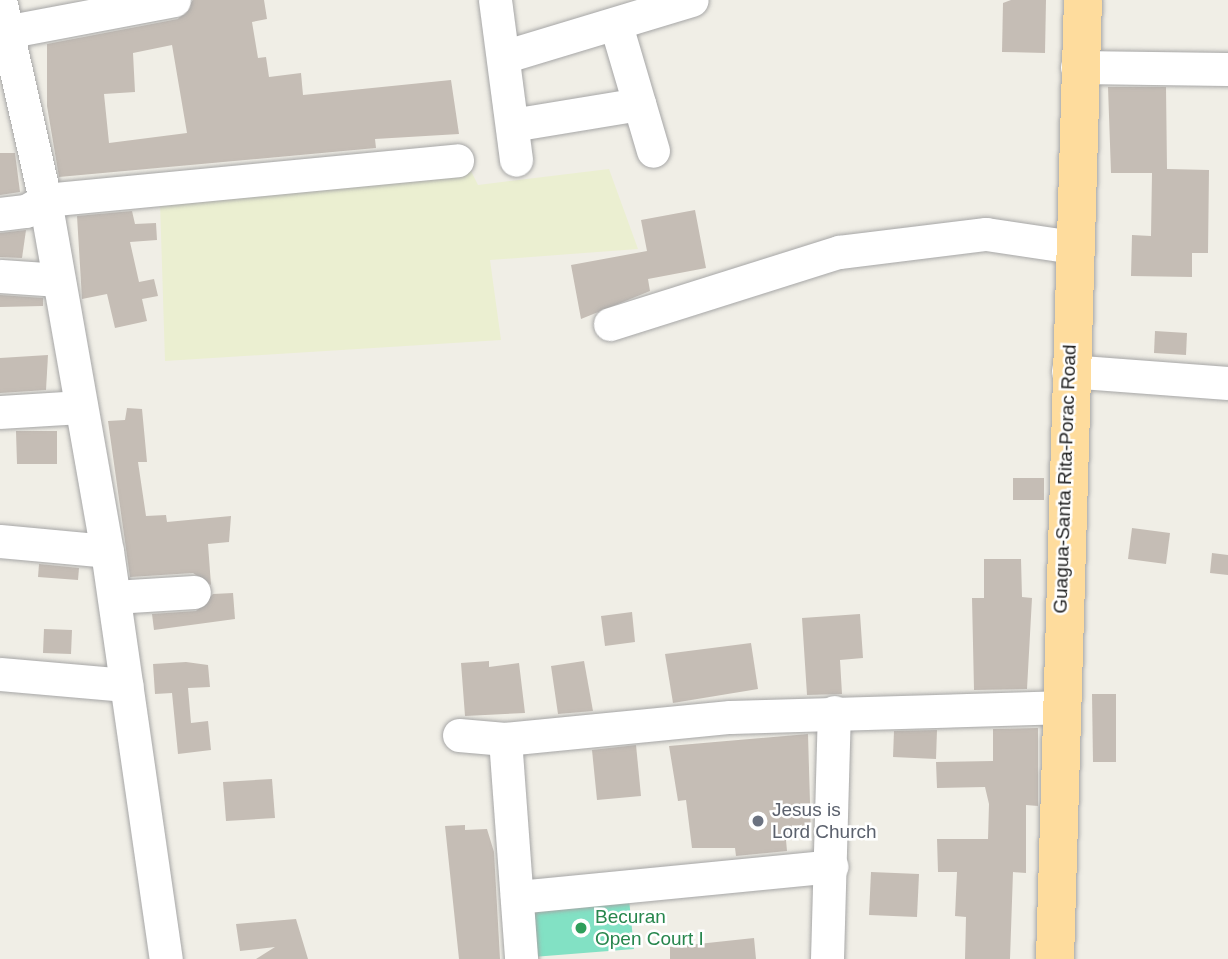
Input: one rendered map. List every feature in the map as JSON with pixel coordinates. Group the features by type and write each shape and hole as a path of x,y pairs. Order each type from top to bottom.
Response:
{"main road":[{"name":"Guagua-Santa Rita-Porac Road","path":"1055,959 1068,371 1077,66 1083,0"}],"street":[{"path":"0,0 13,120 44,200 107,551 166,959"},
{"path":"4,33 174,0"},
{"path":"495,0 516,160"},
{"path":"503,57 692,0"},
{"path":"616,25 653,151"},
{"path":"1077,66 1228,69"},
{"path":"512,125 639,104"},
{"path":"0,214 26,211 44,200 457,160"},
{"path":"610,324 839,252 986,234 1073,247"},
{"path":"0,276 58,280"},
{"path":"1068,371 1228,383"},
{"path":"0,412 81,407"},
{"path":"0,541 107,551"},
{"path":"114,597 194,592"},
{"path":"0,674 127,685"},
{"path":"459,734 505,739 834,712 1059,707"},
{"path":"827,959 834,712"},
{"path":"505,739 521,959"},
{"path":"517,897 831,866"}],"green space":[{"path":"464,157 478,185 609,169 638,249 490,260 501,340 165,361 160,202"},
{"name":"Becuran Open Court I","path":"629,899 634,949 533,957 529,908"}],"building":[{"path":"193,0 264,0 267,19 252,22 258,58 266,57 269,77 301,73 303,95 451,80 459,134 375,139 376,148 59,177 47,106 47,44 178,19","holes":["172,45 187,133 109,143 104,94 135,92 133,53"]},
{"path":"1011,0 1046,0 1045,53 1002,52 1003,3"},
{"path":"1108,87 1166,87 1167,169 1209,170 1208,253 1192,253 1192,277 1131,276 1132,235 1151,236 1152,173 1111,173"},
{"path":"0,153 15,153 20,192 0,195"},
{"path":"695,210 706,268 648,279 650,291 581,319 571,265 647,251 641,220"},
{"path":"132,211 135,224 156,223 157,240 130,242 139,282 154,279 158,296 142,299 147,321 115,328 107,294 82,299 77,216"},
{"path":"26,230 22,258 0,257 0,233"},
{"path":"0,295 43,298 43,306 0,307"},
{"path":"1155,331 1187,333 1186,355 1154,353"},
{"path":"48,355 46,390 0,393 0,358"},
{"path":"127,408 142,409 147,462 138,462 146,516 166,515 167,522 231,516 229,542 208,544 211,585 193,573 130,577 108,421 125,420"},
{"path":"16,431 57,431 57,464 17,464"},
{"path":"1013,478 1044,478 1044,500 1013,500"},
{"path":"1132,528 1170,533 1166,564 1128,559"},
{"path":"1212,553 1228,555 1228,575 1210,573"},
{"path":"984,559 1021,559 1022,597 1032,598 1027,689 974,690 972,598 984,598"},
{"path":"39,564 79,568 78,580 38,577"},
{"path":"233,593 235,619 154,630 152,614 196,611 213,594"},
{"path":"632,612 635,642 605,646 601,616"},
{"path":"860,614 863,658 840,660 842,694 807,695 802,618"},
{"path":"44,629 72,630 71,654 43,653"},
{"path":"751,643 758,689 673,703 665,654"},
{"path":"489,661 489,667 519,663 525,713 465,716 461,663"},
{"path":"584,661 593,711 558,714 551,666"},
{"path":"186,662 208,665 210,687 188,688 191,723 208,721 211,750 178,754 172,693 155,694 153,664"},
{"path":"1092,694 1116,694 1116,762 1093,762"},
{"path":"1038,728 1038,806 1026,805 1026,873 1013,872 1010,959 965,959 966,917 955,916 957,872 938,872 937,839 988,839 989,804 985,787 937,788 936,762 993,761 993,729"},
{"path":"937,730 936,759 893,757 894,731"},
{"path":"808,734 811,837 786,840 787,851 736,856 735,848 692,848 686,800 678,801 669,746"},
{"path":"636,745 641,796 597,800 592,750"},
{"path":"272,779 275,818 226,821 223,782"},
{"path":"465,825 465,830 487,829 494,852 500,959 459,959 445,826"},
{"path":"871,872 919,874 917,917 869,915"},
{"path":"296,919 308,959 256,959 275,947 240,951 236,924"},
{"path":"754,938 756,959 670,959 670,947"}],"place":[{"name":"Jesus is Lord Church","path":"758,821"},
{"name":"Becuran Open Court I","path":"581,928"}]}
